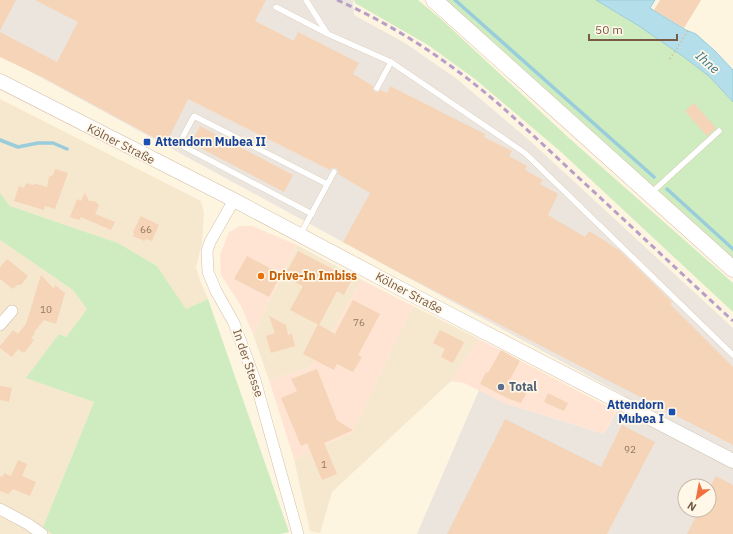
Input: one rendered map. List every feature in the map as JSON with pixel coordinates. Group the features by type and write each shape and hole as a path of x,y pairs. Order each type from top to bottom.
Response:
{"main road":[{"path":"434,0 733,269"}],"street":[{"name":"Kölner Straße","path":"0,80 733,460"},
{"name":"In der Stesse","path":"234,200 210,242 207,251 208,272 216,291 234,323 255,380 298,534"},
{"path":"0,325 12,310"},
{"path":"0,509 28,524 42,534"}],"lane":[{"path":"306,0 328,34"},
{"path":"276,7 328,34 391,62 525,153 733,355"},
{"path":"377,88 391,62"},
{"path":"312,214 179,144 186,130 194,116 327,184"},
{"path":"650,194 719,131"},
{"path":"300,235 334,172"}],"path":[{"path":"670,59 689,29"}],"shaded area":[{"path":"0,0 353,0 354,15 405,43 457,79 529,140 733,328 733,534 417,534 479,390 504,403 604,434 625,396 0,55"},
{"path":"0,99 201,201 204,213 202,243 196,267 208,299 186,309 157,266 118,243 10,206 0,193"},
{"path":"240,226 252,226 297,245 253,334 241,306 221,275 220,255 229,232"},
{"path":"0,240 73,290 87,309 66,337 59,334 27,378 94,402 43,527 52,534 0,534"},
{"path":"297,245 362,280 311,367 269,380 253,334"},
{"path":"362,280 413,306 352,433 294,459 269,380 311,367"},
{"path":"413,306 479,339 451,381 332,492 320,533 310,531 294,459 352,433"},
{"path":"479,339 616,411 604,434 504,403 464,383 451,381"}],"green space":[{"path":"354,0 418,0 442,20 570,139 733,283 733,312 560,151 475,79 428,45 355,3"},
{"path":"444,0 596,0 639,26 710,77 733,102 733,258"},
{"path":"0,193 10,206 118,243 157,266 186,309 208,299 289,532 280,534 52,534 43,527 94,402 26,378 59,334 66,337 87,309 73,290 0,240"}],"water":[{"name":"Ihne","path":"596,0 655,0 650,8 686,30 696,34 733,70 733,102 710,77 684,57 639,26"}],"building":[{"path":"0,0 16,0 0,31"},
{"path":"35,0 266,0 255,21 294,41 298,32 359,63 353,74 373,86 373,90 375,92 379,92 381,90 387,93 390,86 485,134 484,137 512,151 509,156 527,166 525,170 543,180 540,184 558,194 548,215 585,237 589,231 619,250 672,302 670,304 733,367 733,445 343,242 370,193 338,174 338,170 336,168 332,168 330,170 188,99 166,144 44,78 0,57 0,32 57,62 78,22"},
{"path":"660,0 701,0 684,28 654,10"},
{"path":"694,103 716,128 707,136 685,111"},
{"path":"200,126 293,175 284,192 191,143"},
{"path":"55,169 68,173 55,209 45,206 44,210 14,201 19,186 24,188 26,183 47,187 49,177 53,175"},
{"path":"85,193 89,201 95,201 99,205 95,214 115,222 111,230 81,217 79,220 70,217 77,199 81,201"},
{"path":"141,216 159,225 152,241 146,239 144,241 133,236 133,232"},
{"path":"298,251 352,279 344,295 337,291 319,325 290,310 303,286 284,277"},
{"path":"247,256 281,274 269,297 234,279"},
{"path":"7,259 28,276 21,285 17,285 13,289 0,279 0,267"},
{"path":"41,275 54,289 55,285 65,293 56,324 44,320 34,332 35,333 31,338 34,340 24,353 18,349 12,357 0,348 0,346 13,330 18,334 26,324"},
{"path":"353,300 380,314 358,355 362,357 353,372 337,364 334,370 303,354 318,324 335,334"},
{"path":"269,316 286,325 288,335 292,334 295,346 271,353 266,336 275,333"},
{"path":"440,330 464,342 453,363 441,357 445,349 433,343"},
{"path":"501,350 520,361 508,383 527,392 521,403 509,399 480,384 486,372 488,373"},
{"path":"317,369 337,420 353,430 324,443 337,474 322,480 307,443 301,446 281,398 297,391 291,379"},
{"path":"0,386 12,388 9,402 0,400"},
{"path":"548,393 568,403 564,411 544,402"},
{"path":"505,419 601,467 622,425 655,442 607,534 447,534"},
{"path":"18,460 27,464 22,476 36,482 30,496 13,489 8,494 0,491 0,476 3,477 4,473 11,476"},
{"path":"716,476 733,485 733,534 687,534 695,518 717,518 717,478 715,478"}],"waterway":[{"path":"455,0 654,177"},
{"path":"0,140 18,147 38,143 53,143 67,149"},
{"path":"667,189 733,249"}],"railway":[{"path":"337,0 381,22 423,47 483,91 522,125 733,321"}],"place":[{"name":"Attendorn Mubea II","path":"147,142"},
{"name":"Drive-In Imbiss","path":"261,276"},
{"name":"Total","path":"501,387"},
{"name":"Attendorn Mubea I","path":"672,412"}]}
